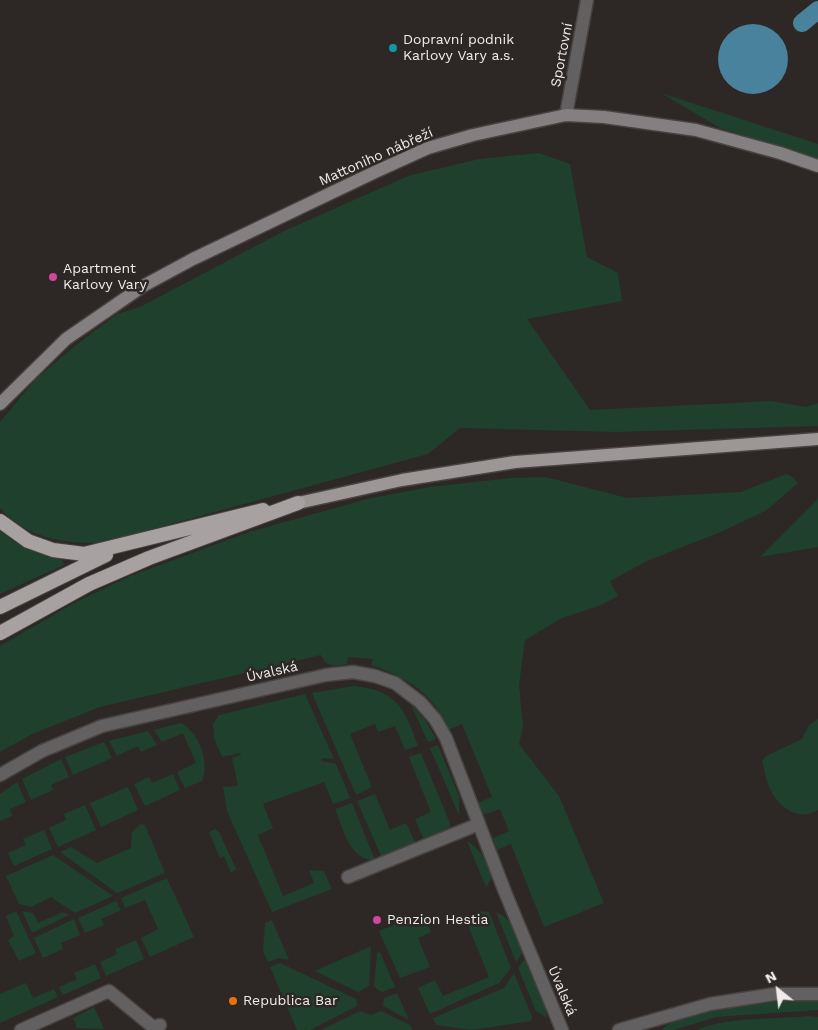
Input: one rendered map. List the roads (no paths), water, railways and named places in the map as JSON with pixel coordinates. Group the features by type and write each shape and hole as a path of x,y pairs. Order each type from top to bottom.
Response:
{"highway":[{"path":"0,521 28,541 61,551 84,554 232,516 298,503"},
{"path":"0,633 88,584 149,558 298,503"},
{"path":"0,607 92,561 151,538"}],"main road":[{"name":"Mattoniho nábřeží","path":"0,404 66,339 143,286 193,259 428,148 473,135 566,115 604,116 696,130 780,153 818,166"},
{"path":"298,503 402,480 515,462 818,439"}],"street":[{"name":"Sportovní","path":"566,115 587,0"},
{"name":"Úvalská","path":"0,775 42,751 102,726 303,680 352,672 375,676 395,683 420,702 446,738 504,892 562,1030"},
{"path":"348,877 479,824"},
{"path":"21,1030 109,991 153,1027 160,1025"},
{"path":"619,1030 643,1027 710,1004 775,994 818,994"}],"water":[{"path":"753,24 766,27 778,34 785,46 788,59 785,72 778,84 766,91 753,94 740,91 728,84 721,72 718,59 721,46 728,34 740,27"}],"waterway":[{"path":"802,23 818,10"}],"place":[{"name":"Dopravní podnik Karlovy Vary a.s.","path":"393,48"},
{"name":"Apartment Karlovy Vary","path":"53,277"},
{"name":"Penzion Hestia","path":"377,920"},
{"name":"Republica Bar","path":"233,1001"}]}
